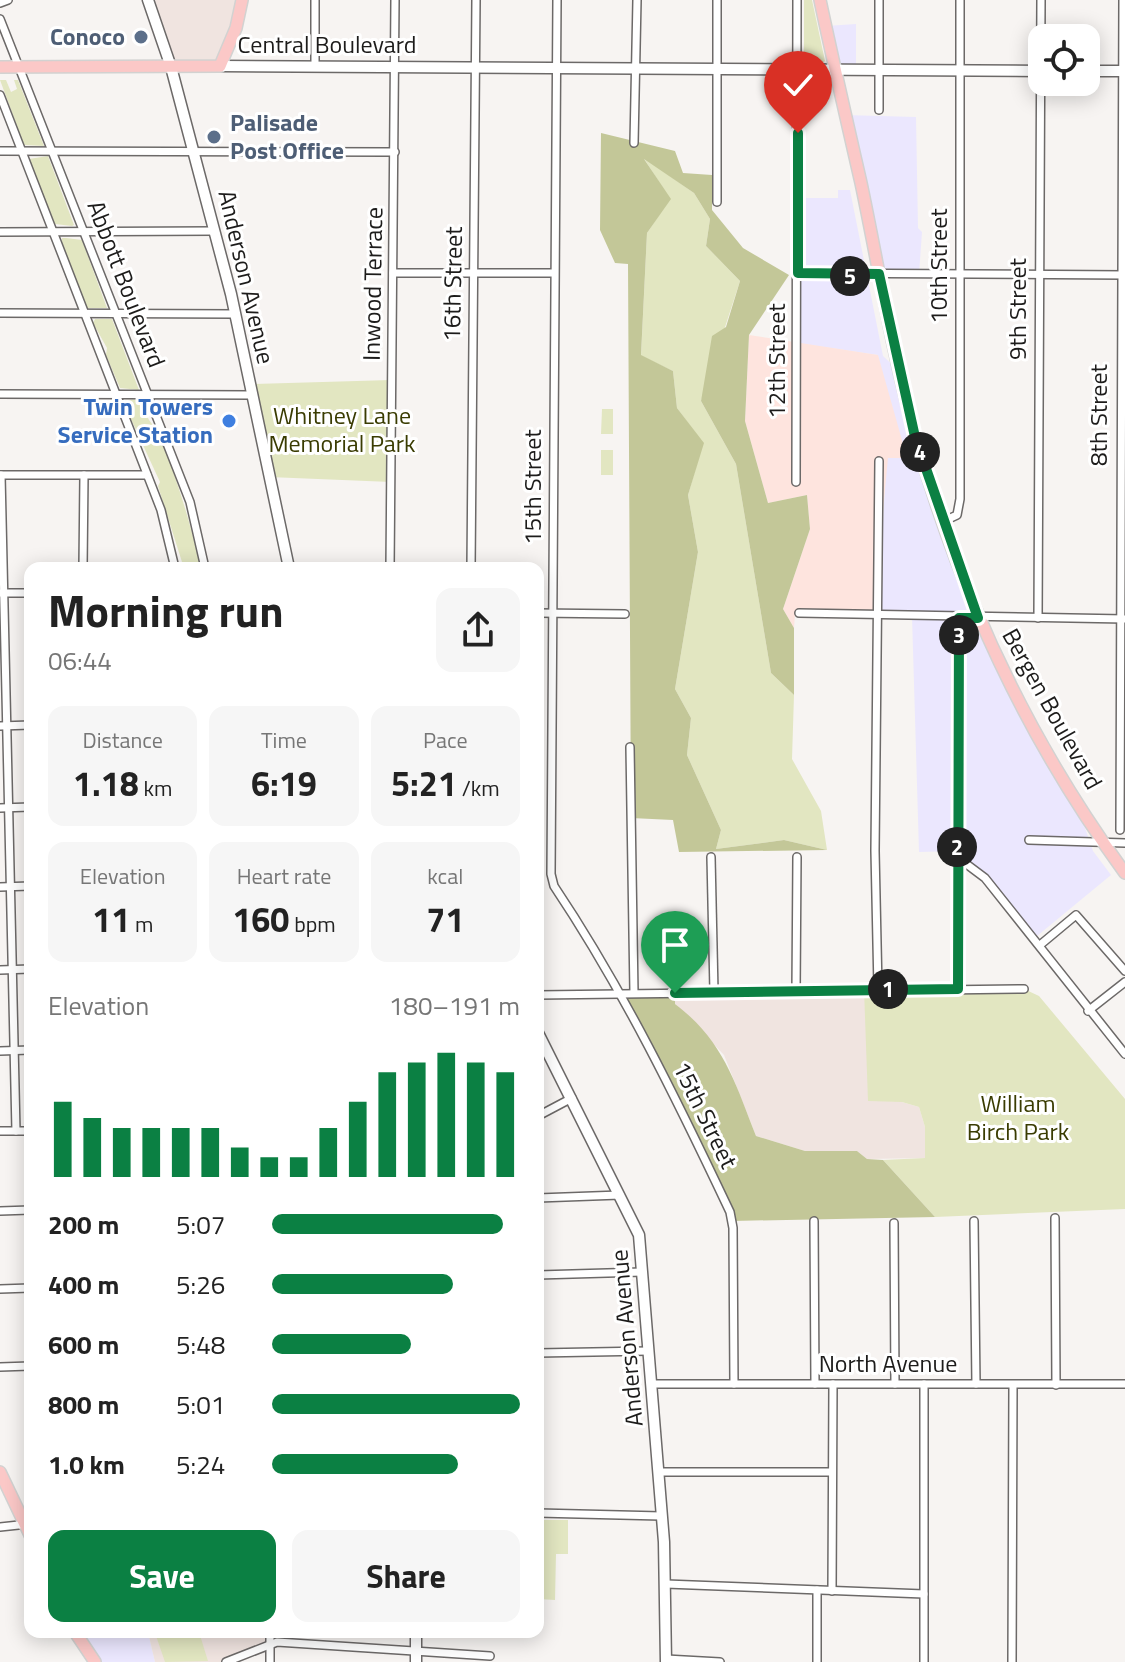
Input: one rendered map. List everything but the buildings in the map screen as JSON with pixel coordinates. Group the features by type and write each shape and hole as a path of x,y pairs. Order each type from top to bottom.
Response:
{"main road":[{"name":"Anderson Avenue","path":"148,0 171,67 215,231 288,562"},
{"path":"220,66 236,28 242,0"},
{"name":"Bergen Boulevard","path":"820,0 905,397 942,522 978,618 1036,733 1125,873"},
{"name":"Central Boulevard","path":"0,69 315,66 1028,71"},
{"path":"1100,71 1124,71"},
{"name":"Anderson Avenue","path":"544,1044 622,1195 639,1235 659,1472 666,1584 666,1661"},
{"path":"0,1472 24,1520"},
{"path":"79,1638 95,1662"}],"street":[{"path":"0,3 8,0"},
{"path":"315,0 315,66"},
{"name":"Inwood Terrace","path":"390,562 395,0"},
{"name":"16th Street","path":"471,562 476,0"},
{"name":"15th Street","path":"557,0 551,874 554,886 620,994 730,1212 734,1384"},
{"path":"634,143 637,0"},
{"path":"717,0 717,202"},
{"name":"12th Street","path":"796,482 797,0"},
{"path":"879,0 879,110"},
{"name":"10th Street","path":"942,522 958,514 960,499 960,0"},
{"name":"9th Street","path":"1041,0 1041,24"},
{"name":"8th Street","path":"1120,830 1123,0"},
{"name":"Abbott Boulevard","path":"0,19 190,502 204,562"},
{"name":"Abbott Boulevard","path":"0,95 147,475 174,562"},
{"name":"9th Street","path":"1038,618 1041,96"},
{"path":"0,151 395,152"},
{"path":"0,232 215,231"},
{"path":"393,273 554,273"},
{"path":"798,273 1122,275"},
{"path":"0,313 235,314"},
{"path":"0,394 252,395"},
{"path":"878,989 879,461"},
{"path":"16,1131 10,886 2,726 0,475 147,475"},
{"path":"83,562 84,475"},
{"path":"1,593 24,593"},
{"path":"544,613 625,614"},
{"path":"799,613 1122,619"},
{"path":"958,989 959,618"},
{"path":"2,726 24,725"},
{"path":"630,747 634,993"},
{"path":"4,808 24,807"},
{"path":"1029,840 1125,843"},
{"path":"711,857 714,992"},
{"path":"796,991 797,857"},
{"path":"957,857 985,878 1125,1054"},
{"path":"0,887 24,886"},
{"path":"1040,945 1076,915 1125,971"},
{"path":"0,970 24,969"},
{"path":"1088,1011 1125,982"},
{"path":"544,995 1024,989"},
{"path":"0,1051 24,1050"},
{"path":"544,1113 572,1098"},
{"path":"0,1131 24,1131"},
{"path":"544,1198 622,1195"},
{"path":"0,1211 24,1210"},
{"path":"1055,1218 1056,1385"},
{"path":"814,1221 815,1384"},
{"path":"974,1221 976,1384"},
{"path":"894,1223 895,1384"},
{"path":"544,1275 642,1272"},
{"path":"0,1289 24,1288"},
{"path":"544,1353 648,1351"},
{"path":"0,1367 24,1366"},
{"name":"North Avenue","path":"652,1384 1125,1384"},
{"path":"832,1591 833,1384"},
{"path":"924,1384 924,1662"},
{"path":"1012,1662 1013,1385"},
{"path":"659,1472 832,1472"},
{"path":"544,1513 661,1516"},
{"path":"0,1527 24,1528"},
{"path":"666,1584 924,1594"},
{"path":"817,1590 817,1662"},
{"path":"270,1638 270,1662"},
{"path":"226,1662 270,1643 416,1656 490,1656"},
{"path":"666,1661 720,1662"}],"shaded area":[{"path":"148,0 242,0 220,66 171,67"},
{"path":"856,24 856,69 834,68 826,26"},
{"path":"844,115 916,117 918,228 922,232 919,274 884,268 869,195"},
{"path":"838,190 850,190 883,356 899,371 978,618 1076,802 1093,851 1111,875 1031,941 957,851 919,852 912,616 877,614 887,457 878,355 797,343 803,198 838,198"},
{"path":"749,335 878,355 907,458 888,458 873,614 795,614 794,628 783,609 810,529 807,495 768,503 745,421"},
{"path":"864,989 902,1102 919,1107 925,1127 925,1158 867,1159 857,1151 805,1151 756,1136 724,1055 675,1004 675,993"},
{"path":"79,1638 149,1638 155,1662 95,1662"},
{"path":"149,1638 270,1638 270,1643 226,1662 155,1662"}],"green space":[{"path":"804,0 812,0 825,61 821,64 804,61"},
{"path":"0,80 6,80 11,92 17,89 14,80 18,80 44,146 24,145"},
{"path":"601,133 675,151 683,173 712,175 712,210 743,248 789,275 749,335 745,421 768,503 807,495 810,529 783,609 794,628 794,695 771,673 736,464 701,401 712,336 726,327 740,281 706,246 710,219 694,193 644,159 671,199 647,233 641,355 673,371 677,408 704,443 688,495 698,552 675,689 691,718 687,755 721,830 716,849 784,840 827,850 679,852 673,820 631,818 628,264 615,263 600,230"},
{"path":"48,156 72,226 55,224 29,159"},
{"path":"643,157 694,193 710,219 706,246 740,281 701,401 736,464 771,673 794,695 792,759 821,811 827,850 784,840 716,849 721,830 687,755 691,718 675,689 698,552 688,495 703,443 677,408 673,371 641,356 647,233 670,199"},
{"path":"62,238 82,240 107,308 87,308 62,245"},
{"path":"95,319 112,319 139,390 120,388 106,355 107,348 93,323"},
{"name":"Whitney Lane Memorial Park","path":"391,380 391,482 269,477 250,384"},
{"path":"145,399 151,414 147,416 164,447 179,489 199,562 182,562 158,486 160,482 124,404 125,400"},
{"path":"602,409 613,409 613,434 601,434"},
{"path":"601,450 613,450 613,475 601,475"},
{"name":"William Birch Park","path":"864,989 1024,989 1039,996 1125,1099 1125,1209 935,1217 883,1160 925,1158 925,1127 919,1107 902,1102 868,1101"},
{"path":"675,993 675,1004 705,1032 726,1063 756,1136 805,1151 857,1151 867,1159 883,1160 935,1217 732,1221 620,994"},
{"path":"544,1520 568,1520 568,1554 556,1554 555,1600 544,1599"},
{"path":"157,1638 201,1638 208,1661 165,1662"}],"place":[{"name":"Conoco","path":"141,37"},
{"name":"Palisade Post Office","path":"214,137"},
{"name":"Twin Towers Service Station","path":"229,421"}],"route":[{"path":"675,993 958,989 959,618 978,618 942,522 915,437 879,274 798,273 798,133"}]}
